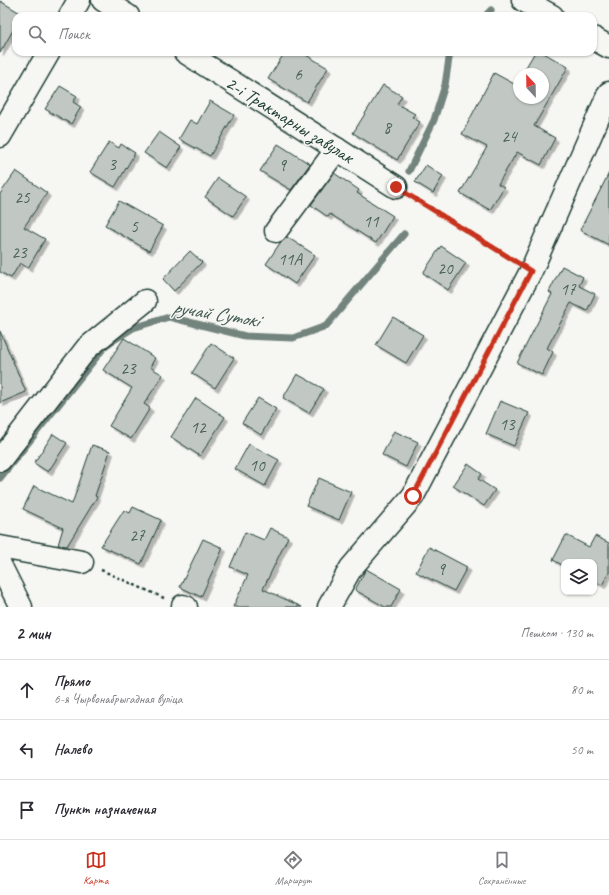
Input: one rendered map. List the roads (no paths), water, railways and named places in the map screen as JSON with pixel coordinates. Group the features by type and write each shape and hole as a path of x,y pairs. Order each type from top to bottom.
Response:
{"street":[{"path":"72,12 79,0"},
{"path":"103,0 122,12"},
{"path":"523,0 545,12"},
{"path":"597,40 609,47"},
{"path":"0,136 47,56"},
{"name":"2-і Трактарны завулак","path":"190,56 396,187"},
{"path":"328,607 351,568 413,496 531,271 609,93"},
{"path":"276,231 337,149"},
{"path":"0,460 86,348 145,301"},
{"path":"0,547 82,562"},
{"path":"0,565 21,607"}],"waterway":[{"name":"ручай Сутокі","path":"409,171 434,120 445,85 449,56"},
{"name":"ручай Сутокі","path":"0,478 106,345 133,328 169,317 245,336 293,338 326,326 404,234"}]}
